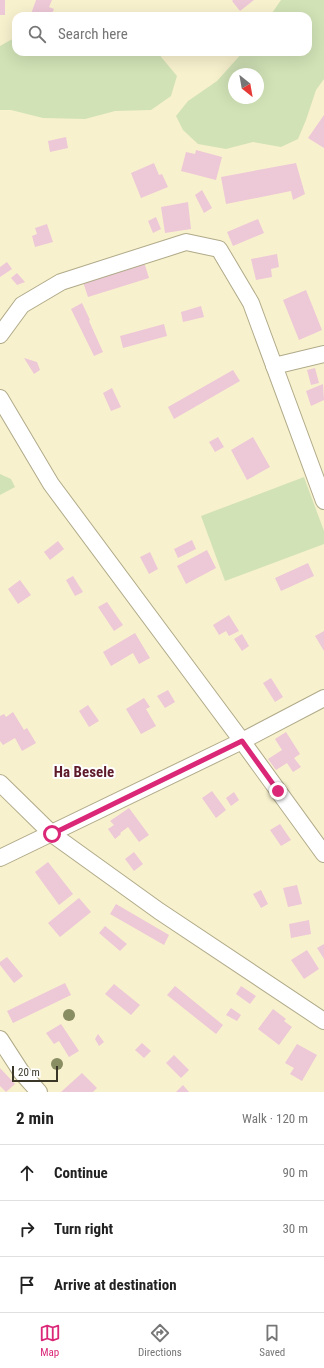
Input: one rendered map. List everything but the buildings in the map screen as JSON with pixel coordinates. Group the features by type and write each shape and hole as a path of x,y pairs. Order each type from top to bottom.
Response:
{"street":[{"path":"0,335 22,305 61,282 186,242 219,249 251,303 324,500"},
{"path":"274,366 324,354"},
{"path":"0,398 51,484 324,854"},
{"path":"0,858 242,741 324,698"},
{"path":"0,783 52,834 159,911 324,1021"},
{"path":"0,1039 22,1073 39,1092"}],"green space":[{"path":"281,0 324,0 324,79 316,90 298,139 281,147 253,142 226,149 198,144 183,130 176,116 188,101 217,81 228,69 228,104 264,104 264,68 229,68 239,56 312,56 312,12 273,12"},
{"path":"12,39 12,56 160,56 177,76 171,96 151,110 115,111 85,119 43,118 11,110 0,110 0,46"},
{"path":"0,474 11,479 15,487 0,495"},
{"path":"304,477 324,531 324,544 225,581 201,516"}],"district":[{"name":"Ha Besele","path":"84,772"}],"route":[{"path":"52,834 242,741 278,791"}]}
